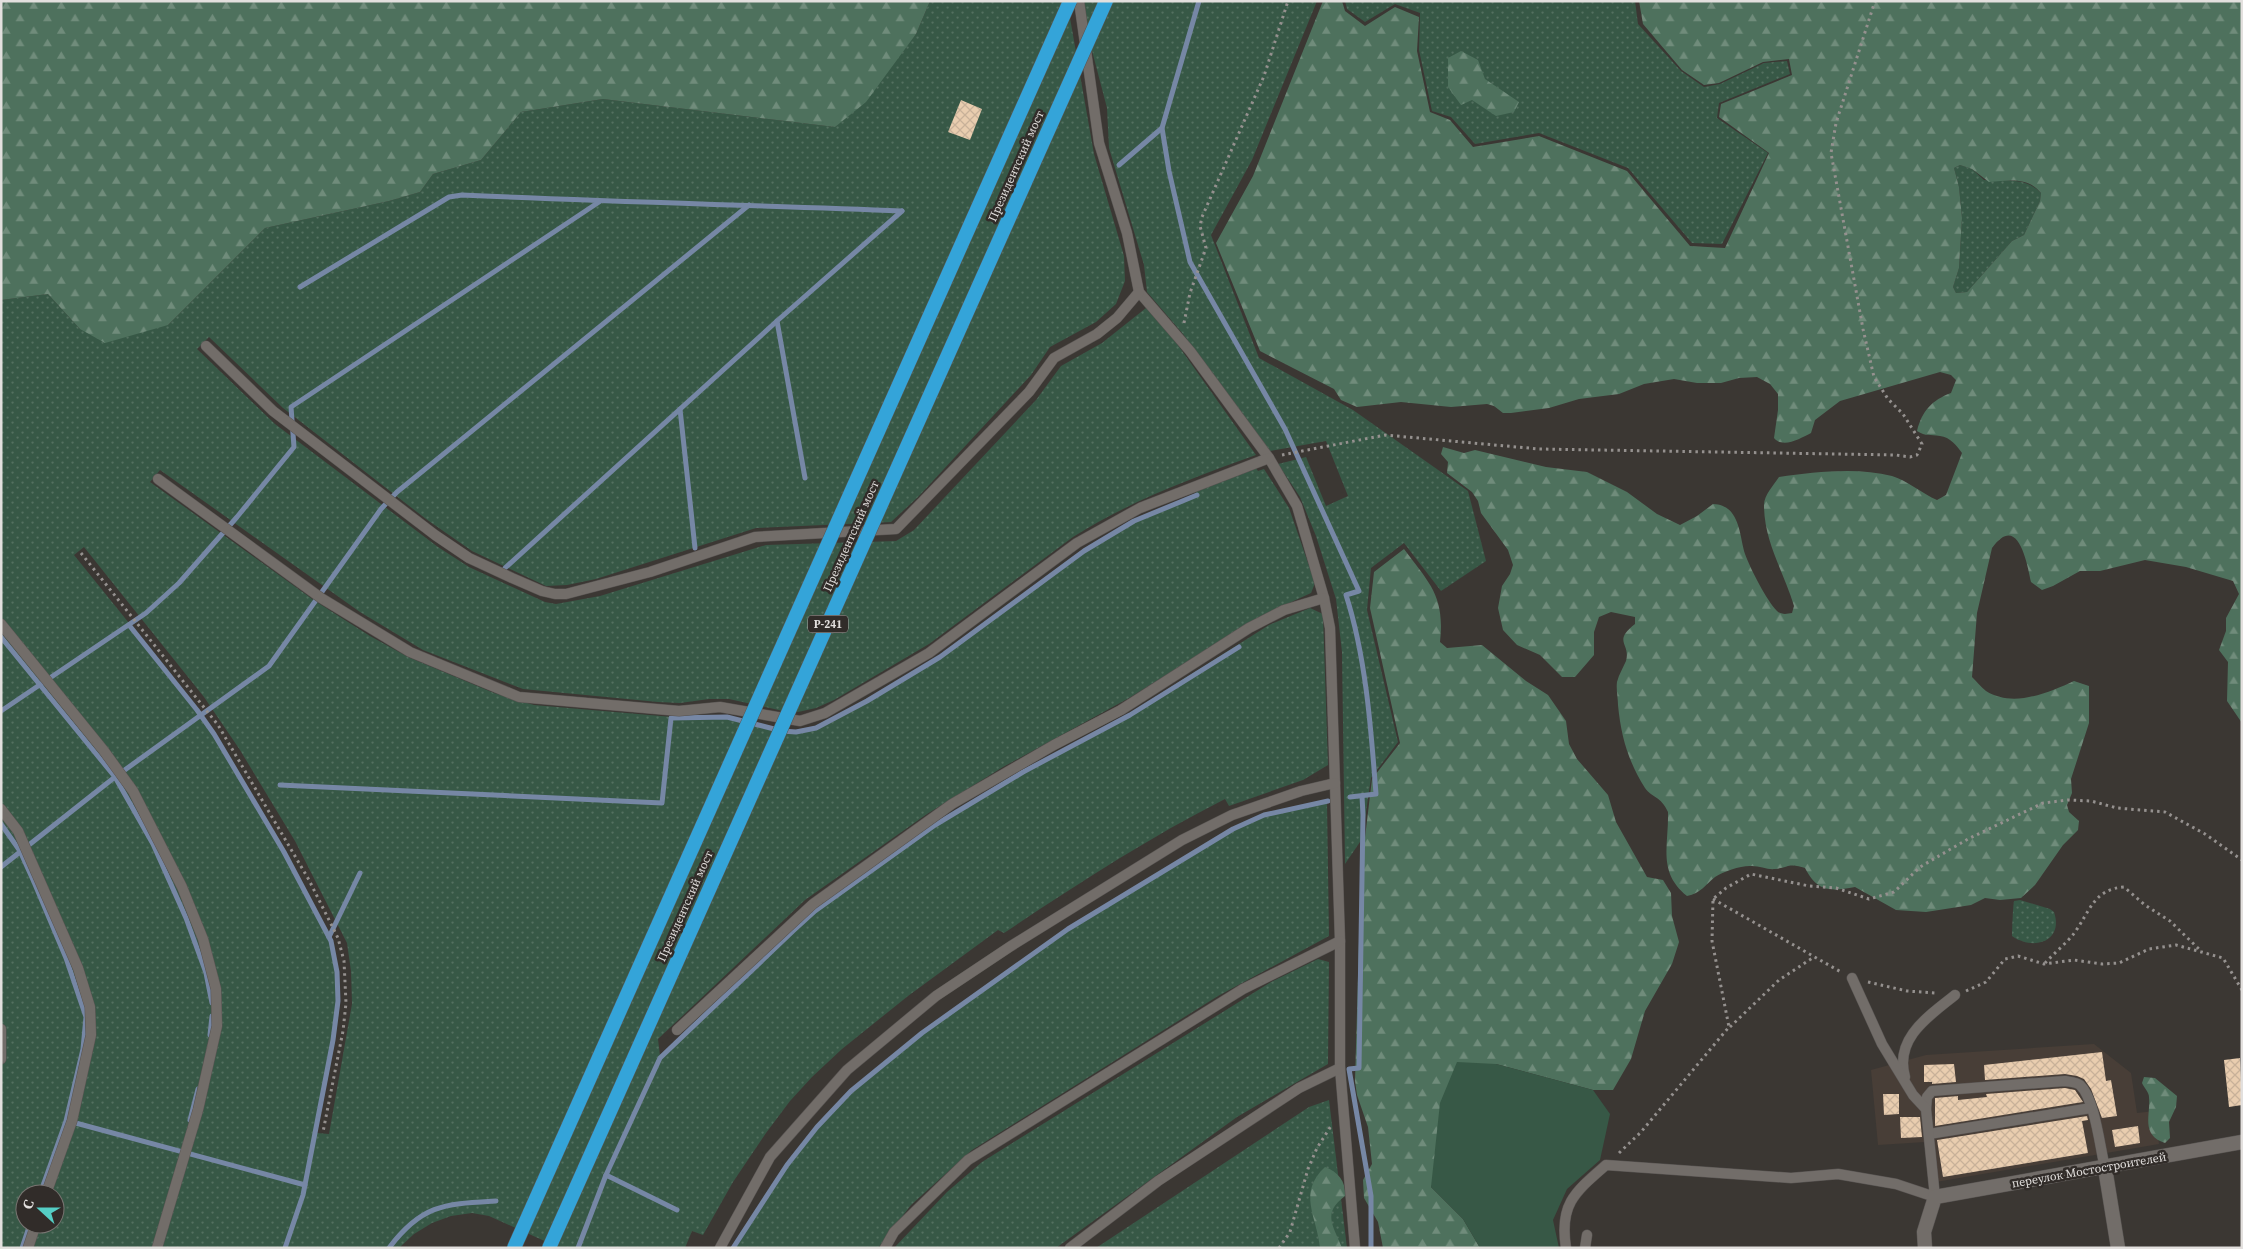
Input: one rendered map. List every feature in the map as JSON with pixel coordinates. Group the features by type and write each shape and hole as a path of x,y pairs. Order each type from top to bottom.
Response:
{"highway":[{"name":"Президентский мост","path":"514,1248 1070,1"},
{"name":"Президентский мост","path":"549,1248 1106,1"}],"street":[{"name":"переулок Мостостроителей","path":"1935,1198 2242,1142"},
{"path":"2105,1168 2118,1248"},
{"path":"1925,1248 1924,1232 1935,1198"}],"lane":[{"path":"1079,1 1099,143 1127,233 1139,292 1181,340 1269,458 1297,506 1324,598 1330,628 1340,941 1340,1068 1355,1248"},
{"path":"206,346 273,411 434,535 469,558 512,578 542,591 566,594 650,572 755,537 896,530 1029,392 1054,358 1097,334 1117,318 1139,292"},
{"path":"158,479 321,598 410,652 519,697 680,711 720,707 800,721 825,713 930,653 1076,543 1140,508 1269,458"},
{"path":"677,1030 813,904 952,804 1054,745 1121,710 1249,628 1284,610 1324,598"},
{"path":"1,624 104,751 133,791 182,887 204,939 216,989 217,1026 198,1110 168,1220 158,1248"},
{"path":"720,1248 770,1157 847,1070 936,996 1182,840 1232,815 1301,791 1335,784"},
{"path":"1,809 18,831 78,968 90,1007 91,1035 72,1121 50,1184"},
{"path":"885,1248 894,1232 968,1160 1243,989 1340,941"},
{"path":"1852,978 1882,1044 1908,1086 1926,1109"},
{"path":"1908,1086 1903,1068 1906,1044 1923,1020 1955,995"},
{"path":"1,1029 1,1059"},
{"path":"1070,1248 1158,1181 1299,1088 1340,1068"},
{"path":"1566,1248 1563,1229 1567,1209 1576,1191 1606,1165 1791,1178 1838,1174 1896,1184 1935,1198 1926,1109 1927,1097 1932,1091 2065,1081 2078,1084 2086,1092 2105,1168"},
{"path":"1929,1134 2091,1108"},
{"path":"28,1248 33,1234"},
{"path":"1585,1248 1586,1235"}],"path":[{"path":"1181,340 1190,293 1206,248 1200,226 1202,217 1264,76 1288,1"},
{"path":"1269,458 1385,435 1539,449 1896,455 1910,457 1917,455 1922,444 1903,414 1888,399 1874,377 1863,329 1831,153 1836,123 1875,1"},
{"path":"80,553 218,725 309,880 338,938 344,961 346,1003 343,1031 323,1132"},
{"path":"1729,1027 1712,941 1713,900 1726,888 1751,874 1809,886 1836,888 1869,899 1894,892 1920,867 1968,839 2043,803 2068,800 2091,801 2116,808 2165,812 2205,834 2242,860"},
{"path":"2044,964 2074,934 2093,902 2112,888 2124,887 2145,905 2170,921 2203,952"},
{"path":"1713,900 1852,978 1908,991 1955,995 1986,982 2005,959 2018,956 2044,964 2074,960 2102,964 2119,963 2149,949 2176,945 2224,958 2242,990"},
{"path":"1606,1165 1641,1132 1729,1027 1778,980 1814,957"},
{"path":"1279,1248 1290,1232 1308,1169 1314,1155 1343,1107"}],"shaded area":[{"path":"2094,1044 2131,1073 2137,1113 2155,1111 2159,1144 1930,1183 1925,1142 1878,1145 1871,1070 1926,1055"}],"green space":[{"path":"1,1 930,1 916,34 866,102 835,127 603,99 521,112 481,160 433,174 420,192 389,201 265,228 168,325 105,343 80,329 48,294 1,300"},
{"path":"930,1 1067,1 1094,154 1124,256 1125,281 1116,304 1096,322 1050,347 1031,375 918,497 891,522 756,528 596,579 567,585 546,586 472,551 426,519 283,408 209,337 197,349 275,424 438,547 469,567 545,602 556,604 600,596 766,545 896,541 914,530 1036,400 1061,366 1102,343 1146,308 1175,341 1256,455 1162,491 1095,524 1073,537 929,644 834,700 816,708 798,712 783,711 729,699 709,699 680,703 658,702 523,689 423,650 360,612 160,470 150,482 315,601 370,636 408,657 494,693 534,705 684,718 727,716 783,730 796,731 816,726 866,700 939,657 1083,550 1133,521 1196,494 1195,490 1255,467 1258,471 1264,469 1289,508 1315,583 1311,593 1263,615 1129,698 1003,767 927,814 805,900 658,1039 660,1056 814,910 899,848 983,794 1130,713 1269,625 1310,608 1323,614 1328,765 1303,780 1229,806 1225,799 1196,814 1058,897 1004,933 998,930 908,996 842,1049 790,1101 733,1182 703,1235 692,1231 685,1248 560,1248 489,1216 472,1213 451,1216 432,1223 414,1234 399,1248 1,1248 1,300 48,294 80,329 168,325 265,228 389,201 420,192 433,174 481,160 521,112 603,99 835,127 916,34","holes":["84,547 204,697 240,750 295,841 347,943 351,971 352,1004 329,1134 317,1133 335,1040 340,1002 338,972 332,941 285,850 196,706 74,555"]},
{"path":"1079,1 1317,1 1252,160 1211,235 1259,358 1353,410 1468,491 1486,561 1441,591 1404,543 1371,568 1367,610 1398,742 1371,778 1362,839 1345,864 1342,652 1336,599 1316,536 1300,497 1278,464 1306,457 1326,506 1348,496 1326,441 1270,451 1183,334 1147,292 1144,265 1109,148 1107,108"},
{"path":"1323,1 1342,1 1345,11 1365,26 1395,7 1419,17 1417,51 1430,112 1450,120 1473,147 1539,136 1627,171 1690,246 1725,248 1769,153 1719,117 1721,104 1792,75 1789,59 1763,62 1719,83 1704,85 1682,70 1643,24 1639,1 2242,1 2242,723 2227,701 2228,662 2219,650 2226,631 2226,618 2239,594 2233,581 2186,567 2145,560 2100,571 2080,571 2042,590 2031,582 2020,544 2015,538 2008,535 2001,538 1992,548 1977,613 1972,677 1986,691 1996,696 2007,698 2030,697 2042,694 2074,681 2089,686 2089,723 2071,779 2072,793 2067,805 2069,812 2079,821 2078,830 2063,845 2035,885 2021,898 2000,900 1985,898 1971,905 1926,912 1896,910 1855,887 1832,889 1820,886 1805,868 1792,866 1772,869 1743,866 1715,877 1699,891 1687,896 1678,887 1668,868 1668,812 1662,803 1645,788 1639,778 1626,748 1621,727 1617,682 1627,655 1623,639 1628,630 1635,624 1635,617 1611,612 1599,617 1594,632 1594,655 1575,677 1562,677 1540,655 1517,645 1503,630 1498,608 1502,586 1510,574 1513,565 1508,550 1481,513 1478,501 1472,492 1447,473 1448,462 1441,454 1443,447 1464,453 1475,450 1546,467 1587,472 1627,492 1657,514 1680,525 1697,516 1713,504 1729,509 1737,522 1745,554 1755,576 1777,611 1782,614 1788,614 1792,613 1794,606 1767,532 1764,505 1770,490 1779,477 1836,471 1879,473 1897,478 1937,500 1946,495 1962,453 1947,438 1926,435 1917,431 1925,412 1938,399 1951,393 1956,380 1951,375 1940,372 1840,401 1815,420 1811,433 1787,443 1782,443 1774,438 1778,394 1770,384 1757,377 1739,378 1721,383 1697,383 1674,379 1644,384 1619,394 1579,399 1549,408 1511,413 1503,413 1494,406 1487,404 1451,407 1401,402 1357,407 1341,400 1334,389 1260,351 1216,243 1253,176","holes":["1960,165 1972,169 1989,182 2017,181 2030,184 2041,193 2040,201 2024,235 2012,241 1967,292 1956,293 1953,287 1959,268 1962,218 1959,187 1954,168"]},
{"path":"1345,1 1635,1 1638,24 1681,71 1704,87 1720,84 1764,63 1787,61 1790,74 1719,103 1717,118 1768,153 1722,244 1692,243 1628,168 1539,133 1475,144 1451,117 1432,111 1419,50 1420,13 1395,4 1365,22 1347,9"},
{"path":"1461,51 1478,60 1485,79 1519,102 1514,112 1496,116 1472,100 1461,105 1448,87 1448,58"},
{"path":"1960,165 1972,169 1984,180 2021,182 2028,184 2041,193 2040,201 2024,235 2012,241 1967,292 1956,293 1953,287 1959,268 1962,218 1959,187 1954,168"},
{"path":"1404,549 1434,591 1440,613 1440,642 1447,648 1482,645 1526,681 1548,695 1566,721 1569,744 1577,759 1608,795 1616,822 1647,877 1663,880 1671,893 1672,916 1679,942 1672,964 1645,1011 1631,1059 1613,1090 1593,1090 1496,1064 1431,1187 1463,1219 1480,1248 1383,1248 1378,1222 1364,1198 1363,1180 1372,1164 1368,1127 1357,1095 1355,1081 1361,871 1372,779 1400,743 1370,608 1374,572"},
{"path":"1327,802 1329,936 1218,996 972,1150 911,1205 878,1248 735,1248 788,1166 817,1127 852,1092 923,1034 1068,931 1234,830 1264,816"},
{"path":"2020,900 2054,912 2055,931 2051,937 2045,941 2029,943 2020,941 2012,936 2014,901"},
{"path":"1318,959 1329,962 1328,1064 1237,1117 1056,1248 894,1248 947,1192 982,1162 1271,982"},
{"path":"1457,1062 1496,1064 1593,1090 1610,1114 1600,1160 1567,1189 1553,1220 1559,1248 1480,1248 1463,1219 1431,1187 1440,1103"},
{"path":"2144,1077 2155,1078 2177,1096 2176,1107 2169,1122 2170,1138 2165,1143 2152,1135 2149,1129 2149,1097 2142,1083"},
{"path":"1329,1100 1347,1248 1096,1248 1309,1107"},
{"path":"1325,1167 1337,1174 1344,1186 1345,1196 1338,1202 1332,1214 1333,1226 1342,1248 1320,1248 1313,1215 1310,1196 1312,1186"}],"building":[{"path":"961,100 982,109 970,140 948,132"},
{"path":"2102,1052 2106,1081 2111,1080 2117,1116 2102,1118 2091,1089 2084,1079 2077,1076 2065,1074 1985,1080 1984,1065"},
{"path":"2240,1058 2242,1105 2229,1107 2224,1060"},
{"path":"1954,1064 1956,1082 1932,1084 1932,1082 1924,1082 1924,1065"},
{"path":"2065,1088 2075,1090 2083,1102 1935,1126 1935,1098 1958,1096 1958,1100 1987,1097 1986,1094"},
{"path":"1883,1094 1899,1094 1899,1114 1884,1115"},
{"path":"2087,1116 2088,1120 2082,1121 2088,1153 1943,1177 1937,1140"},
{"path":"1900,1117 1920,1117 1922,1137 1901,1138"},
{"path":"2138,1126 2140,1143 2115,1147 2112,1130"}],"waterway":[{"path":"1199,1 1162,128 1169,171 1190,262 1285,429 1359,591 1346,595 1363,668 1370,719 1376,794 1350,797"},
{"path":"1119,165 1162,128"},
{"path":"300,287 449,197 462,195 902,211"},
{"path":"1,711 146,613 179,583 237,517 294,447 291,407 599,202"},
{"path":"1,867 115,777 269,666 381,509 397,492 749,205"},
{"path":"505,568 777,321 902,211"},
{"path":"777,321 805,478"},
{"path":"680,409 695,548"},
{"path":"280,785 662,803 671,718 727,717 782,731 796,732 816,728 867,701 940,657 1084,551 1134,521 1197,495"},
{"path":"129,625 214,734 284,852 331,941 337,972 338,1001 333,1040 303,1195 285,1248"},
{"path":"1,637 115,777 153,844 186,918 206,973 212,1003"},
{"path":"578,1248 606,1175 660,1058 793,931 815,911 935,825 1023,772 1130,715 1239,647"},
{"path":"1362,796 1359,1068 1349,1069 1371,1196 1371,1248"},
{"path":"733,1248 787,1165 817,1127 851,1091 922,1033 1068,929 1233,829 1264,815 1328,801"},
{"path":"1,824 20,851 34,882 66,958 86,1017 83,1049 66,1121 44,1184"},
{"path":"329,937 360,873"},
{"path":"210,1035 212,1016"},
{"path":"190,1120 198,1089"},
{"path":"72,1122 305,1185"},
{"path":"606,1175 677,1210"},
{"path":"389,1248 412,1223 436,1209 462,1203 496,1201"},
{"path":"22,1248 27,1234"}]}
